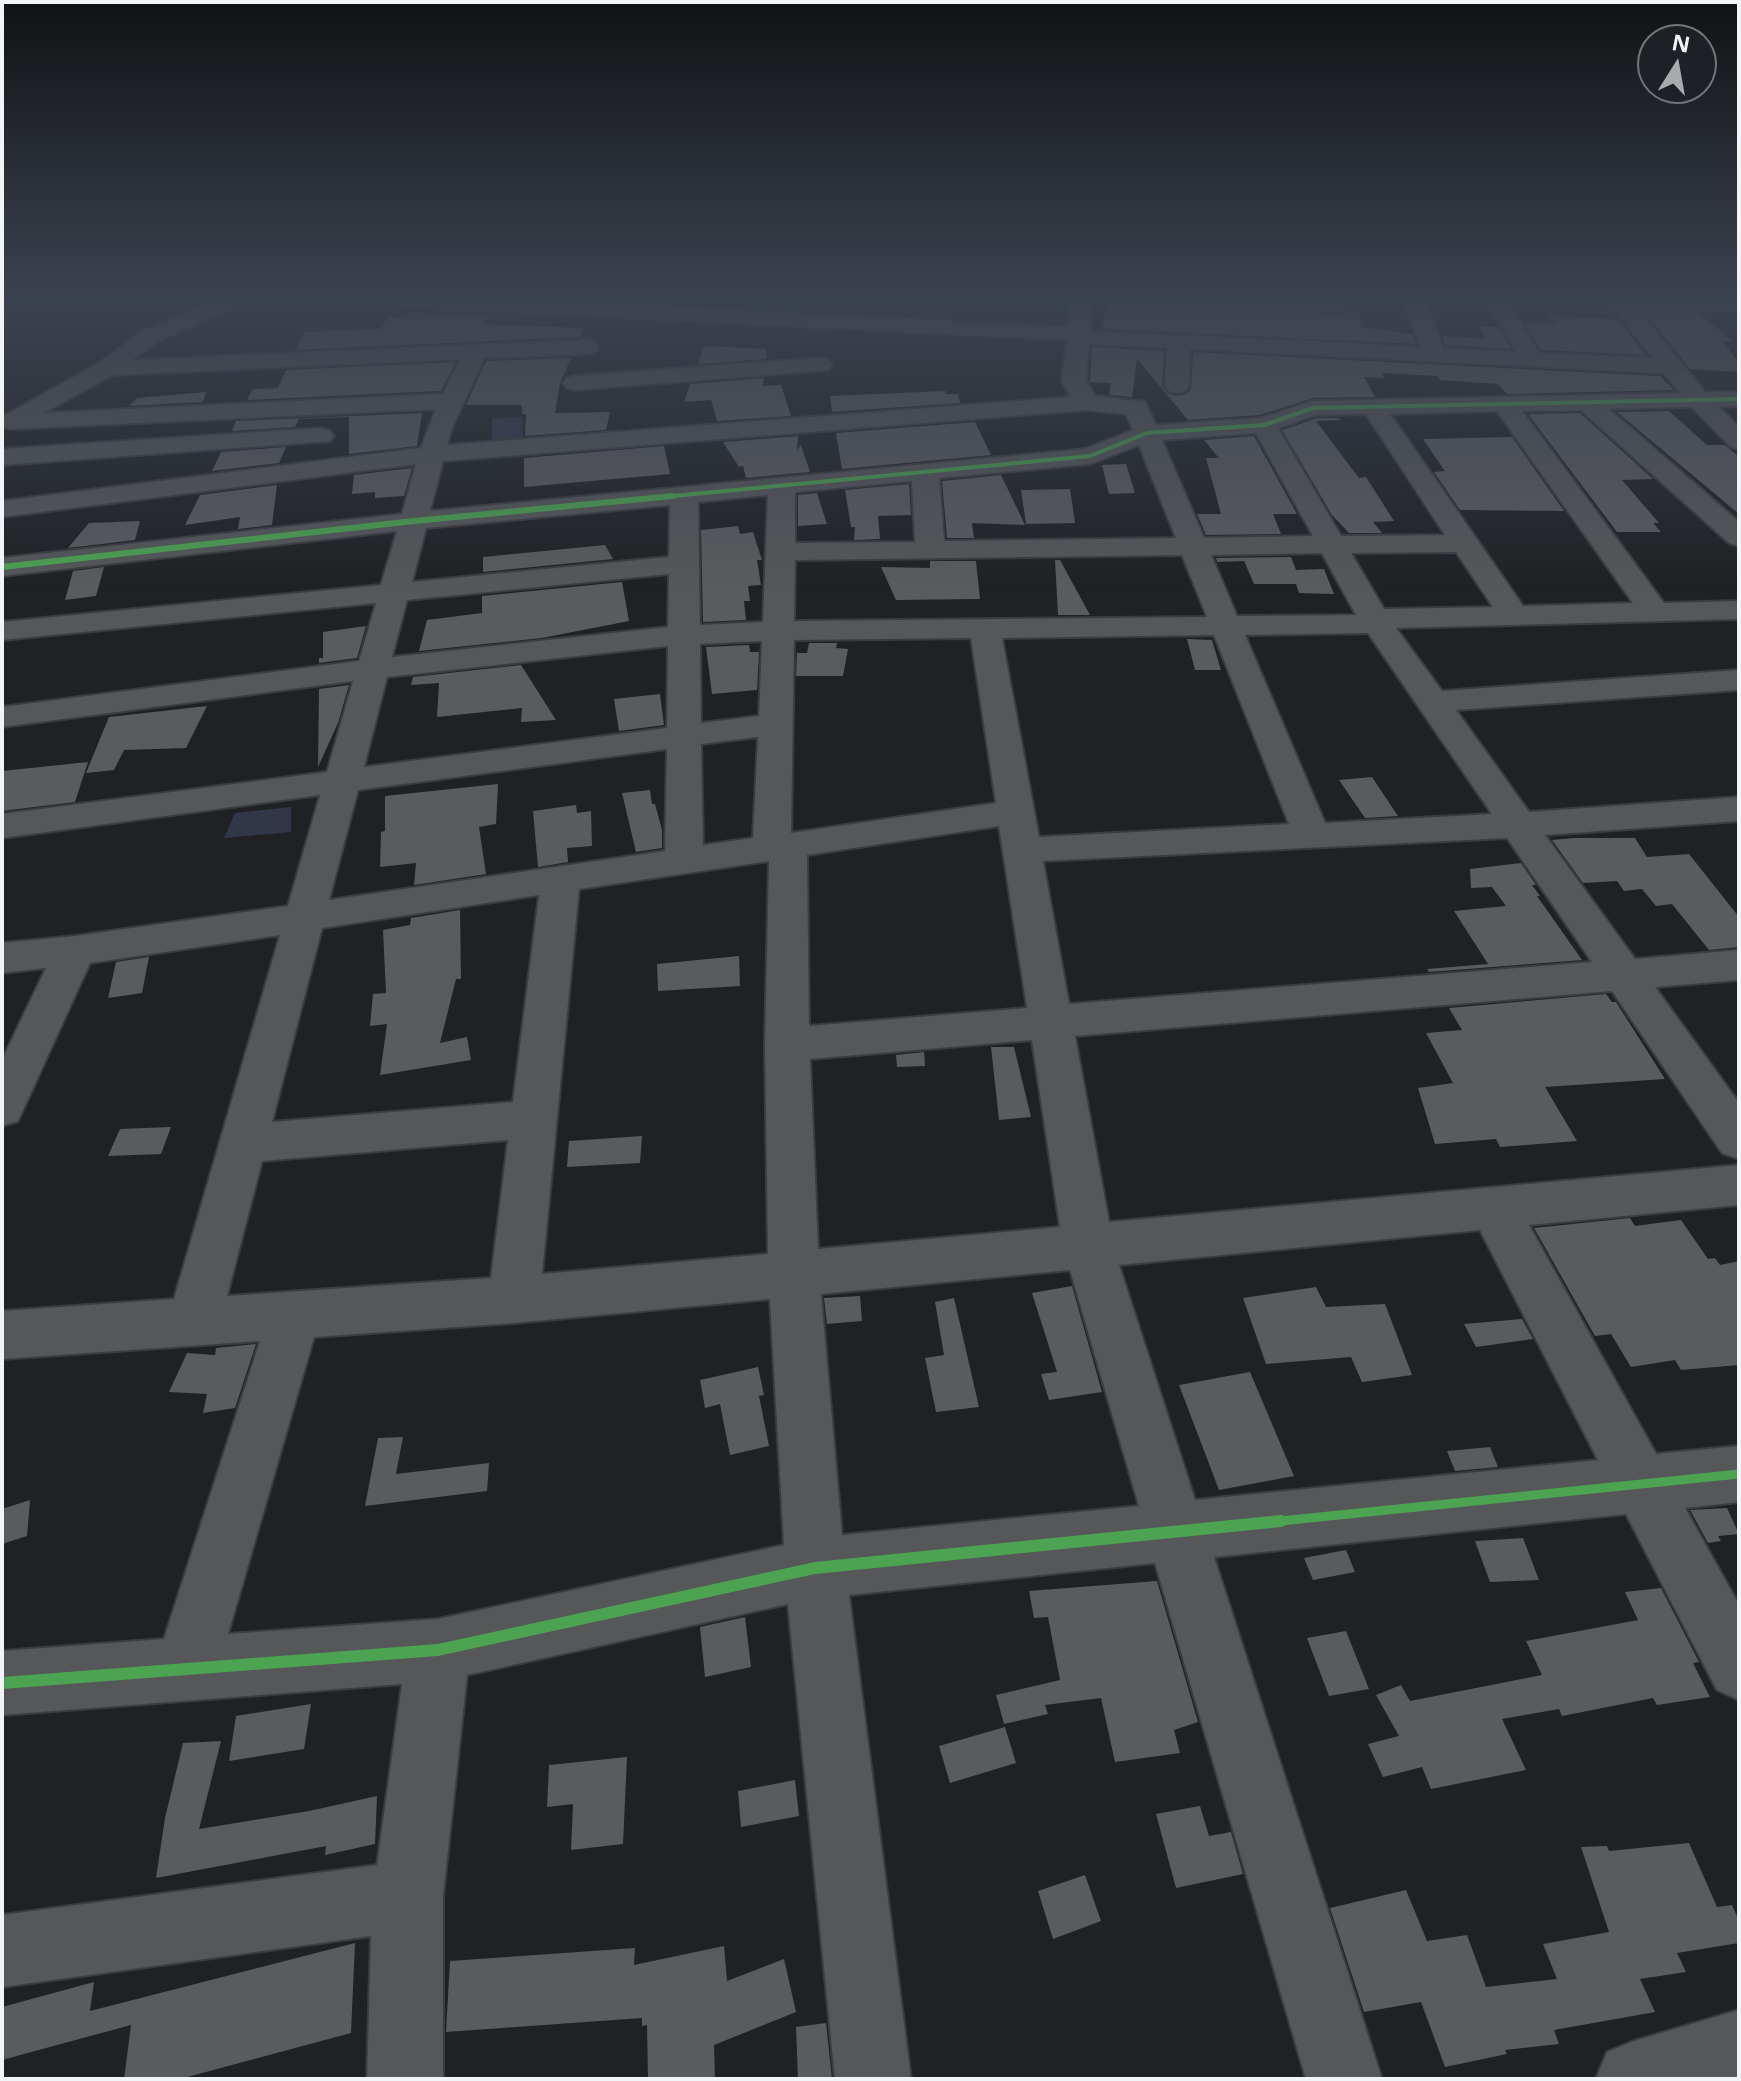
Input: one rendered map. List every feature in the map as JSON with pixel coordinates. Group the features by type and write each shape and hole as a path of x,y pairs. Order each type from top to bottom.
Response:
{"street":[{"path":"6,423 57,395"},
{"path":"194,1321 414,521 433,428 452,395"},
{"path":"567,408 571,395"},
{"path":"819,395 819,423"},
{"path":"1082,395 1087,403"},
{"path":"1694,395 1739,441"},
{"path":"2,567 152,561 414,521 1090,456 1147,433 1264,425 1313,408 1739,399"},
{"path":"1587,402 1739,537"},
{"path":"6,423 433,428 819,423 1087,403 1136,407 1312,836"},
{"path":"1504,404 1655,612"},
{"path":"1373,406 1514,616"},
{"path":"875,419 884,477"},
{"path":"1264,425 1376,622 1739,1140"},
{"path":"2,509 173,487 433,428"},
{"path":"2,457 345,434"},
{"path":"925,473 930,550"},
{"path":"152,561 173,487"},
{"path":"782,488 775,724 794,1273 815,1568 873,2079"},
{"path":"684,497 684,860"},
{"path":"781,552 1465,543"},
{"path":"2,631 152,561 394,593 684,564"},
{"path":"2,717 373,669 684,635 778,631 1226,627 1739,610"},
{"path":"985,629 1088,1246 1344,2079"},
{"path":"1432,702 1739,680"},
{"path":"2,826 775,724"},
{"path":"2,958 75,951 780,846 1018,831 1312,836 1739,809"},
{"path":"514,1300 561,879"},
{"path":"2,1108 75,951"},
{"path":"787,1044 1739,965"},
{"path":"243,1144 532,1119"},
{"path":"2,1335 514,1300 1739,1185"},
{"path":"1494,1208 1739,1668"},
{"path":"186,1670 295,1314"},
{"path":"2,1683 438,1650 815,1568 1739,1474"},
{"path":"405,2079 408,1896 438,1650"},
{"path":"2,1951 408,1896"},
{"path":"1634,2079 1739,2048"}],"shaded area":[{"path":"522,417 523,441 492,444 492,419"},
{"path":"291,807 291,832 224,838 235,813"}],"building":[{"path":"205,395 203,402 129,406 137,398"},
{"path":"250,395 352,395 247,400"},
{"path":"470,395 558,395 555,413 610,412 606,430 525,436 526,414 522,414 522,405 466,405"},
{"path":"686,395 784,395 791,416 717,421 711,400 684,402"},
{"path":"958,395 960,403 832,412 830,396"},
{"path":"1167,395 1375,397 1313,398 1260,415 1188,420"},
{"path":"1669,411 1707,445 1725,445 1739,457 1739,514 1617,412"},
{"path":"422,413 417,446 349,454 349,417 299,419 295,427 232,431 236,421"},
{"path":"1580,413 1653,479 1622,480 1659,523 1653,523 1661,532 1617,532 1528,414"},
{"path":"1317,418 1341,420 1316,421 1359,478 1366,477 1394,521 1373,522 1382,533 1349,533 1332,515 1282,430"},
{"path":"975,422 991,455 842,469 836,433"},
{"path":"798,436 797,450 801,445 810,472 746,478 743,466 739,467 723,442"},
{"path":"1254,436 1297,514 1273,514 1281,534 1206,535 1197,514 1221,514 1206,458 1219,458 1204,440"},
{"path":"1512,437 1564,511 1460,510 1434,472 1445,471 1423,439"},
{"path":"664,446 670,474 524,487 524,458"},
{"path":"286,447 279,463 212,471 221,452"},
{"path":"1126,464 1135,493 1109,494 1102,465"},
{"path":"412,468 404,496 375,498 375,492 352,494 354,475"},
{"path":"1001,475 1025,525 972,523 974,538 947,538 942,481"},
{"path":"909,484 911,515 878,516 880,539 854,540 855,527 851,527 845,490"},
{"path":"277,485 272,525 238,529 240,517 185,525 200,495"},
{"path":"1070,489 1075,523 1026,524 1021,490"},
{"path":"817,493 827,524 798,526 798,495"},
{"path":"140,521 135,540 68,548 89,523"},
{"path":"738,526 740,534 753,532 762,560 757,560 761,585 748,586 750,601 744,601 746,620 703,622 701,530"},
{"path":"605,545 613,559 483,572 483,557"},
{"path":"1291,557 1296,570 1324,569 1334,594 1299,593 1296,584 1254,584 1244,561 1217,562 1216,558"},
{"path":"1055,560 1060,560 1090,615 1058,615"},
{"path":"930,561 976,561 980,599 896,600 881,567 930,568"},
{"path":"104,567 96,596 65,600 73,571"},
{"path":"622,582 629,621 542,638 419,651 427,620 482,613 482,596"},
{"path":"366,626 357,658 319,663 319,658 323,658 323,632"},
{"path":"1187,639 1212,640 1221,670 1195,670"},
{"path":"809,643 837,643 836,648 848,649 843,676 796,676 797,653 807,653"},
{"path":"749,645 750,652 759,652 757,690 712,694 706,647"},
{"path":"521,665 556,720 521,722 522,708 437,717 439,683 411,685 413,677"},
{"path":"349,685 338,723 318,767 319,689"},
{"path":"660,694 664,725 619,731 614,699"},
{"path":"207,706 186,748 124,750 114,770 86,773 109,717"},
{"path":"88,762 75,802 2,811 2,771"},
{"path":"1372,777 1398,816 1365,818 1339,780"},
{"path":"498,784 496,824 479,827 486,874 414,885 416,863 380,867 381,832 385,831 385,796"},
{"path":"650,790 662,830 662,848 636,852 622,793"},
{"path":"576,805 577,813 591,811 592,846 567,848 568,862 538,867 533,811"},
{"path":"1635,838 1647,857 1689,854 1739,917 1739,947 1709,950 1672,904 1656,906 1642,889 1624,891 1617,881 1583,883 1552,840"},
{"path":"1521,863 1536,885 1532,885 1540,896 1537,896 1582,960 1429,972 1427,969 1488,964 1454,911 1506,906 1492,887 1471,888 1470,869"},
{"path":"460,910 461,979 456,979 440,1043 467,1037 471,1060 380,1075 387,1024 370,1026 373,994 386,993 383,930 410,925 411,918"},
{"path":"739,956 740,986 658,991 657,964"},
{"path":"149,957 142,993 108,998 116,962"},
{"path":"1606,994 1612,1002 1616,1002 1665,1079 1545,1087 1577,1141 1500,1147 1496,1139 1435,1144 1418,1088 1453,1083 1426,1033 1462,1030 1449,1008"},
{"path":"991,1047 1014,1047 1031,1117 999,1120"},
{"path":"924,1052 925,1066 897,1067 896,1055"},
{"path":"171,1127 161,1154 108,1156 120,1129"},
{"path":"642,1136 640,1163 567,1167 569,1141"},
{"path":"1630,1218 1635,1226 1681,1220 1708,1259 1715,1258 1720,1265 1739,1261 1739,1365 1681,1370 1675,1360 1631,1367 1611,1334 1595,1336 1534,1228"},
{"path":"1072,1286 1102,1392 1049,1400 1041,1374 1057,1372 1032,1293"},
{"path":"1316,1287 1326,1307 1385,1304 1412,1375 1362,1382 1351,1357 1266,1364 1243,1298"},
{"path":"860,1296 862,1321 827,1324 824,1298"},
{"path":"954,1298 979,1407 936,1412 925,1358 944,1355 935,1302"},
{"path":"1522,1319 1533,1339 1476,1347 1464,1324"},
{"path":"256,1344 235,1408 203,1413 207,1394 169,1392 187,1353 215,1355 216,1348"},
{"path":"758,1367 764,1395 759,1396 769,1446 730,1455 720,1404 705,1408 700,1380"},
{"path":"1250,1372 1294,1476 1219,1490 1179,1385"},
{"path":"403,1437 396,1474 489,1463 487,1491 365,1506 378,1438"},
{"path":"1490,1447 1498,1467 1455,1471 1447,1451"},
{"path":"30,1500 27,1536 2,1544 2,1509"},
{"path":"1727,1508 1739,1534 1718,1536 1721,1541 1708,1543 1690,1510"},
{"path":"1523,1538 1539,1580 1490,1582 1475,1541"},
{"path":"1346,1550 1355,1572 1313,1580 1304,1558"},
{"path":"1157,1581 1198,1722 1174,1730 1180,1753 1115,1762 1101,1698 1045,1705 1048,1714 1004,1724 996,1695 1060,1680 1048,1617 1034,1618 1029,1591"},
{"path":"1661,1588 1699,1662 1693,1663 1710,1697 1657,1705 1653,1698 1562,1716 1559,1709 1502,1719 1526,1770 1431,1789 1422,1767 1383,1777 1368,1744 1399,1736 1376,1695 1401,1685 1410,1701 1542,1675 1526,1641 1638,1620 1625,1592"},
{"path":"745,1617 751,1667 705,1677 700,1627"},
{"path":"1346,1631 1369,1689 1329,1696 1307,1638"},
{"path":"311,1704 304,1749 229,1761 236,1716"},
{"path":"1005,1727 1016,1763 950,1783 939,1746"},
{"path":"221,1741 199,1829 377,1796 375,1844 325,1855 326,1846 156,1878 165,1818 183,1743"},
{"path":"627,1757 623,1844 571,1850 573,1804 547,1807 549,1765"},
{"path":"795,1780 799,1816 741,1827 738,1791"},
{"path":"1200,1806 1209,1836 1231,1832 1243,1874 1176,1888 1156,1814"},
{"path":"1689,1843 1717,1907 1732,1905 1739,1921 1739,1943 1677,1953 1686,1972 1640,1979 1655,2012 1554,2030 1559,2044 1505,2050 1507,2054 1445,2067 1421,2002 1364,2012 1330,1908 1406,1890 1427,1941 1467,1935 1486,1987 1557,1979 1543,1944 1609,1932 1581,1847 1607,1846 1609,1851"},
{"path":"1085,1875 1101,1921 1053,1939 1038,1891"},
{"path":"355,1943 351,2033 180,2079 124,2079 131,2025 2,2060 2,2007 94,1982 90,2011"},
{"path":"724,1946 727,1981 784,1959 796,2012 714,2045 715,2079 648,2079 647,2025 642,2026 642,2018 446,2032 450,1961 635,1948 634,1965"},
{"path":"826,2023 832,2079 798,2079 796,2027"}],"cycle path":[{"path":"2,567 414,521 1090,456 1147,433 1264,425 1313,408 1739,399"},
{"path":"2,1683 438,1650 815,1568 1739,1474"}]}
